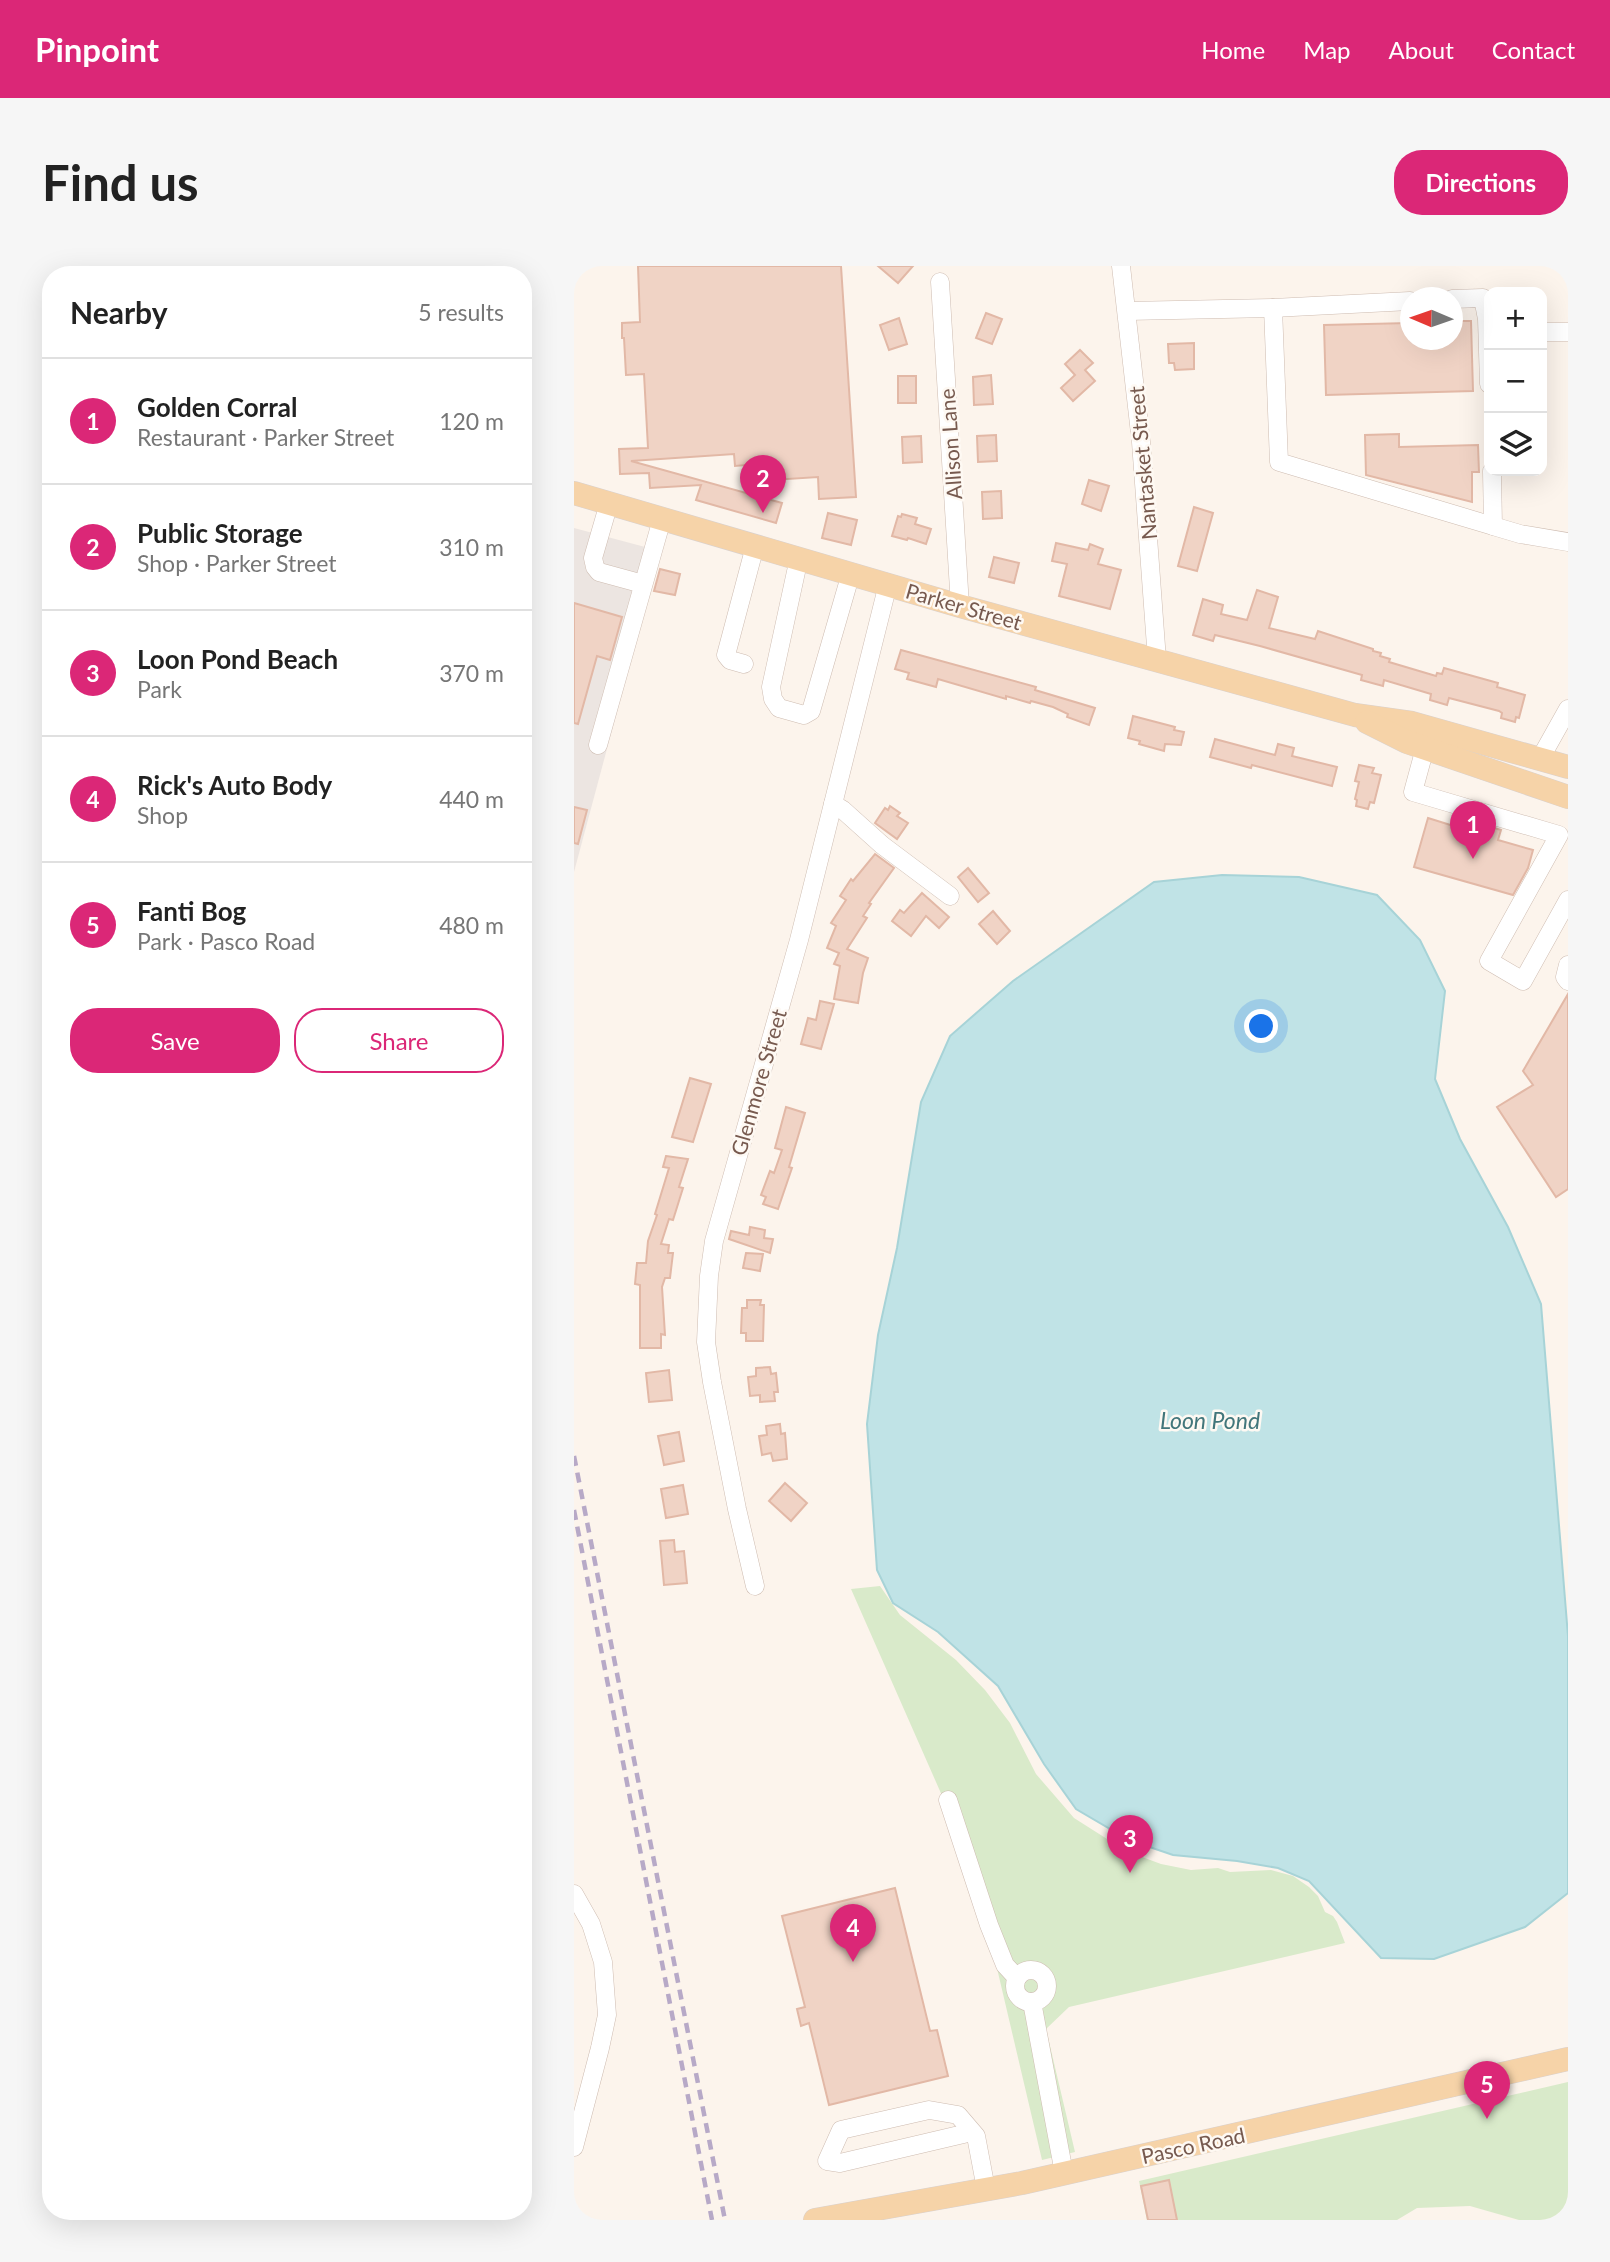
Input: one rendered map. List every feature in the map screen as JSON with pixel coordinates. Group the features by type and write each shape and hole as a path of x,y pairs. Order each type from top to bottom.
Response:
{"main road":[{"name":"Parker Street","path":"574,494 960,606 1355,715 1412,723 1568,767"},
{"name":"Parker Street","path":"1355,715 1425,748 1568,797"},
{"name":"Pasco Road","path":"815,2220 1064,2173 1568,2059"}],"street":[{"name":"Nantasket Street","path":"1121,266 1141,442 1157,660"},
{"name":"Allison Lane","path":"940,282 960,606"},
{"path":"1463,299 1483,298 1484,305"},
{"path":"1127,310 1273,308 1400,302"},
{"path":"1273,308 1279,462 1520,534 1568,542"},
{"path":"1547,332 1568,332"},
{"path":"1492,476 1493,526"},
{"path":"608,503 593,558 595,567 599,572 643,584"},
{"path":"598,745 662,519"},
{"path":"744,664 730,660 726,654 755,546"},
{"path":"799,558 771,687 773,699 779,708 804,715 811,711 851,573"},
{"name":"Glenmore Street","path":"755,1586 706,1342 709,1276 714,1241 799,940 888,584"},
{"path":"1540,759 1566,716"},
{"path":"1425,748 1413,792 1563,836 1489,961 1523,981 1568,900"},
{"path":"833,804 950,896"},
{"path":"1568,965 1565,977 1568,981"},
{"path":"948,1800 997,1945 1005,1965 1017,1978"},
{"path":"574,1894 591,1924 603,1962 607,2015 574,2147"},
{"path":"1030,1970 1044,1976 1047,1992 1040,2000 1025,2002 1015,1989 1017,1978 1030,1970"},
{"path":"1032,2002 1064,2173"},
{"path":"972,2132 840,2163 827,2161 841,2130 929,2110 958,2115 976,2136 986,2189"}],"shaded area":[{"path":"574,528 660,551 574,872"}],"green space":[{"path":"880,1586 900,1615 956,1660 985,1690 1010,1723 1036,1774 1074,1818 1126,1851 1161,1864 1191,1870 1271,1870 1293,1876 1318,1896 1325,1912 1337,1922 1345,1943 1069,2007 1046,2029 1075,2152 1042,2160 973,1866 851,1589"},
{"path":"1568,2082 1568,2220 1519,2220 1470,2206 1417,2208 1397,2220 1147,2220 1139,2181"}],"water":[{"name":"Loon Pond","path":"1222,875 1299,877 1377,895 1420,940 1445,991 1435,1079 1460,1139 1508,1227 1541,1304 1568,1636 1568,1893 1525,1927 1434,1959 1381,1958 1309,1881 1278,1868 1173,1855 1129,1840 1076,1809 1044,1764 998,1686 938,1632 893,1603 877,1570 867,1424 878,1335 897,1248 921,1102 950,1036 1013,981 1154,882"}],"building":[{"path":"638,266 841,266 856,497 819,499 818,477 772,480 770,463 735,466 734,454 631,461 782,503 776,523 696,500 701,485 650,488 649,473 620,474 619,449 648,448 644,374 626,375 622,338 622,323 640,322"},
{"path":"878,266 913,266 898,283"},
{"path":"986,313 1002,319 992,344 976,338"},
{"path":"899,318 907,344 889,350 880,325"},
{"path":"1463,321 1471,321 1473,391 1326,395 1324,325 1400,323 1400,350 1463,350"},
{"path":"1194,343 1194,369 1175,370 1174,363 1169,363 1168,344"},
{"path":"1080,350 1093,363 1085,370 1095,381 1073,401 1061,388 1075,375 1065,364"},
{"path":"991,375 993,404 974,405 973,377"},
{"path":"898,376 916,376 916,403 898,403"},
{"path":"1399,434 1399,447 1478,445 1479,472 1472,472 1472,502 1366,475 1365,435"},
{"path":"996,435 997,461 978,462 977,436"},
{"path":"921,436 922,462 903,463 902,437"},
{"path":"1089,480 1109,486 1101,511 1082,504"},
{"path":"1001,491 1002,518 983,519 982,492"},
{"path":"1194,507 1213,513 1197,571 1178,566"},
{"path":"828,513 857,520 851,545 822,538"},
{"path":"902,514 917,518 915,524 931,529 926,544 892,536 898,516 901,517"},
{"path":"1056,543 1088,550 1090,544 1103,549 1098,564 1121,570 1110,609 1059,596 1067,564 1052,561"},
{"path":"994,557 1019,563 1014,583 989,577"},
{"path":"660,569 680,574 675,595 654,591"},
{"path":"1257,590 1278,597 1269,628 1315,639 1318,631 1373,649 1381,653 1380,656 1390,659 1389,662 1436,676 1437,673 1442,674 1444,668 1498,683 1497,687 1525,695 1519,718 1516,717 1515,722 1501,718 1502,713 1499,711 1449,698 1447,705 1430,700 1431,694 1384,680 1383,686 1361,680 1362,675 1260,646 1215,635 1213,641 1193,635 1203,599 1223,605 1221,614 1247,620"},
{"path":"574,603 622,617 610,660 597,656 578,724 574,723"},
{"path":"901,650 1036,687 1035,690 1095,708 1089,725 1067,717 1068,714 1053,707 1031,701 1030,703 1006,696 1006,699 938,679 936,687 907,679 909,673 895,669"},
{"path":"1133,716 1184,732 1181,745 1165,744 1164,751 1128,738"},
{"path":"1215,739 1275,755 1278,744 1294,748 1292,756 1337,767 1332,786 1210,757"},
{"path":"1359,765 1374,768 1372,773 1381,775 1374,803 1370,802 1368,809 1356,806 1359,782 1355,781"},
{"path":"890,806 900,813 897,816 908,823 897,839 875,823 885,808 888,810"},
{"path":"574,807 587,810 578,844 574,843"},
{"path":"1428,818 1460,828 1463,819 1501,830 1498,840 1533,850 1528,868 1513,895 1414,867"},
{"path":"875,854 894,868 869,903 871,904 863,916 867,918 847,949 868,958 858,1003 834,999 840,966 834,964 839,953 827,948 836,926 831,923 846,900 840,896 851,879 853,881"},
{"path":"968,868 989,893 978,902 958,877"},
{"path":"922,893 949,917 939,928 926,916 911,936 892,921 900,910 904,913"},
{"path":"993,911 1010,931 997,944 979,924"},
{"path":"1568,994 1568,1189 1556,1197 1497,1107 1533,1085 1523,1071"},
{"path":"820,1001 834,1004 821,1049 801,1044 808,1018 816,1020"},
{"path":"690,1078 711,1084 693,1142 672,1137"},
{"path":"786,1107 805,1113 789,1167 792,1168 778,1209 763,1204 766,1197 761,1195 770,1171 774,1173 782,1150 775,1148"},
{"path":"666,1156 688,1159 673,1220 669,1219 661,1244 669,1245 668,1253 673,1253 670,1278 665,1278 662,1287 665,1335 661,1334 661,1348 640,1348 640,1285 635,1284 637,1263 646,1263 648,1241 669,1168 663,1167"},
{"path":"750,1227 765,1230 764,1238 773,1239 770,1253 729,1239 731,1231 749,1235"},
{"path":"746,1253 763,1254 760,1271 743,1268"},
{"path":"747,1300 761,1300 760,1305 764,1305 763,1341 746,1341 746,1333 741,1333 742,1308 747,1308"},
{"path":"770,1367 771,1374 776,1373 778,1392 774,1392 775,1401 760,1402 760,1395 750,1396 748,1377 756,1376 756,1368"},
{"path":"669,1370 672,1400 649,1402 646,1373"},
{"path":"780,1424 781,1434 785,1433 787,1459 773,1461 771,1453 762,1455 759,1436 767,1435 766,1426"},
{"path":"679,1432 684,1461 664,1465 658,1436"},
{"path":"785,1483 807,1503 791,1521 769,1501"},
{"path":"683,1485 688,1514 666,1518 661,1489"},
{"path":"674,1540 675,1552 684,1551 687,1583 664,1585 660,1541"},
{"path":"895,1888 930,2031 937,2030 948,2076 829,2105 809,2023 801,2026 797,2009 805,2007 782,1916"},
{"path":"1169,2180 1177,2220 1148,2220 1141,2186"}],"railway":[{"path":"574,1456 725,2220"},
{"path":"574,1510 712,2220"}],"place":[{"name":"Public Storage","path":"763,513"},
{"name":"Golden Corral","path":"1473,859"},
{"name":"Loon Pond Beach","path":"1130,1873"},
{"name":"Rick's Auto Body","path":"853,1962"},
{"name":"Fanti Bog","path":"1487,2119"}]}
